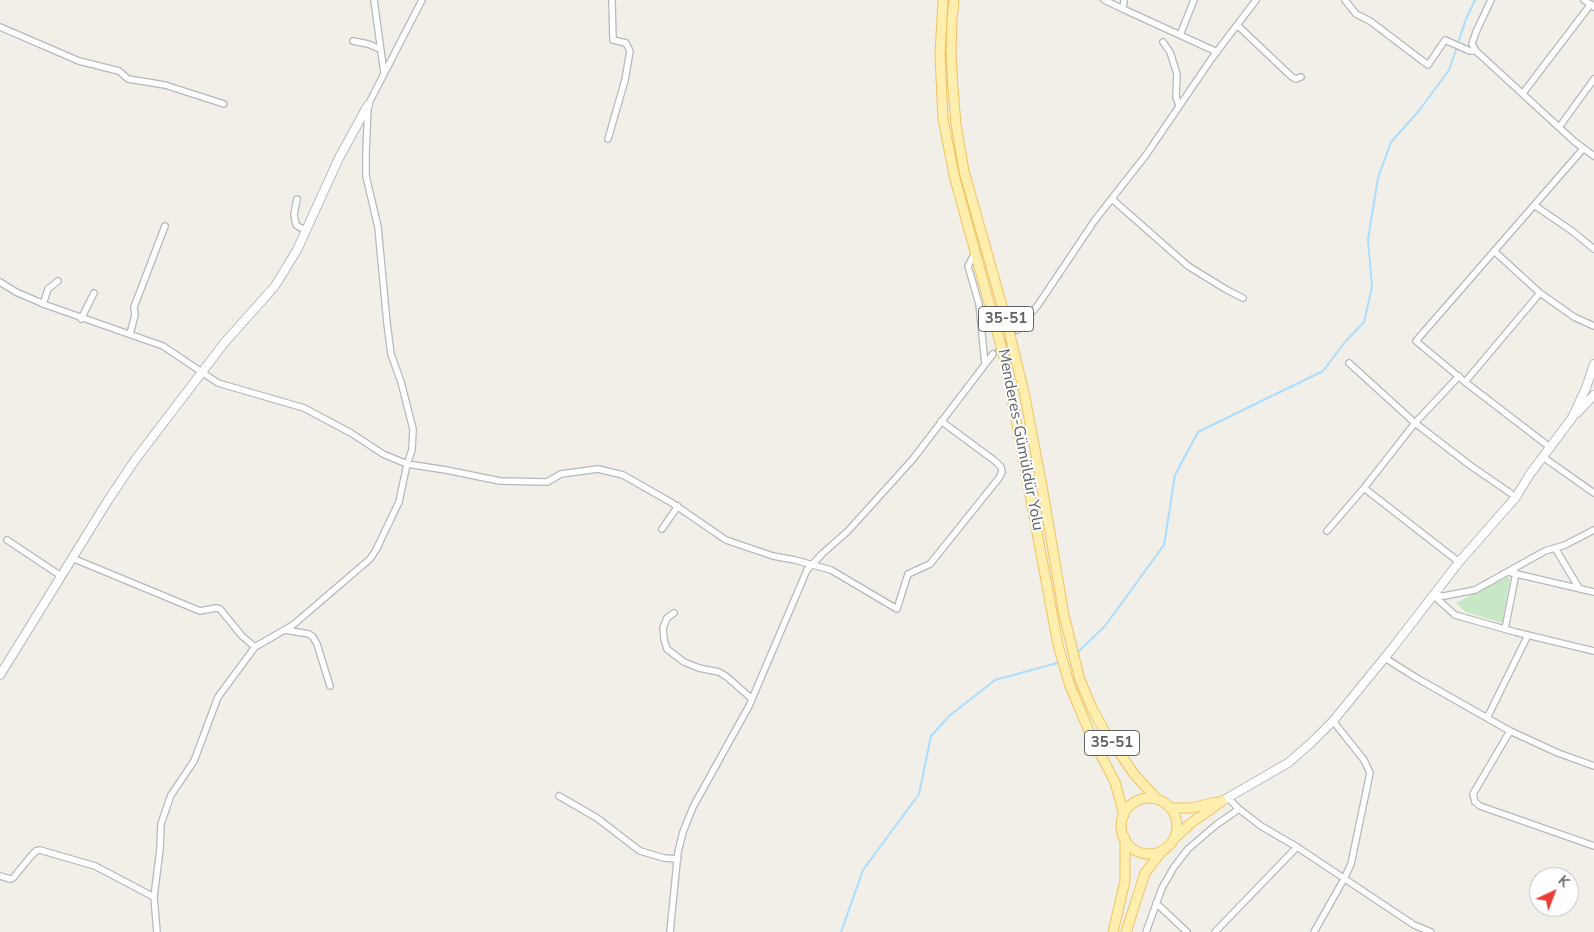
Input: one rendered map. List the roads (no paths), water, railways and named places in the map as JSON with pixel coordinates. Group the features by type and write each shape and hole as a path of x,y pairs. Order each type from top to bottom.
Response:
{"main road":[{"name":"Menderes-Gümüldür Yolu","path":"943,0 940,55 943,119 954,175 1005,361 1058,645 1070,686 1092,738 1115,782 1124,815"},
{"name":"Menderes-Gümüldür Yolu","path":"954,0 951,53 956,124 963,162 1024,392 1064,615 1080,680 1105,732 1134,774 1156,798"},
{"path":"1124,815 1129,807 1137,801 1146,798 1156,798"},
{"name":"35-51","path":"1156,798 1171,808"},
{"path":"1174,839 1177,820 1171,808 1190,808 1225,799"},
{"path":"1126,932 1145,873 1164,849 1191,823 1225,799"},
{"name":"35-51","path":"1113,932 1125,881 1125,838 1122,822 1124,815"},
{"path":"1125,838 1130,845 1146,853 1156,853 1164,849"}],"street":[{"path":"374,0 384,73"},
{"path":"0,675 135,460 225,342 275,286 297,250 339,158 422,0"},
{"path":"608,139 625,80 630,51 626,43 613,40 612,0"},
{"path":"1104,0 1217,52"},
{"path":"1123,9 1124,0"},
{"path":"1180,35 1194,0"},
{"path":"1017,330 1038,305 1096,220 1146,155 1179,105 1256,0"},
{"path":"1346,0 1356,14 1370,21 1428,65 1445,40 1470,51 1476,51"},
{"path":"1491,0 1472,44 1476,51 1583,149 1594,156"},
{"path":"1523,93 1592,6 1584,0"},
{"path":"1237,25 1292,77 1296,79 1301,78"},
{"path":"0,27 79,61 119,71 128,79 165,85 224,104"},
{"path":"353,41 380,49"},
{"path":"1163,42 1170,52 1177,74 1176,98 1179,105"},
{"path":"1560,126 1594,79"},
{"path":"157,932 154,897 160,849 160,824 171,794 194,761 218,697 255,647 293,625 370,559 399,502 412,450 413,429 401,382 391,354 378,227 366,176 368,105"},
{"path":"1551,448 1465,382 1416,340 1583,149"},
{"path":"1112,198 1188,266 1244,298"},
{"path":"297,199 294,214 296,225 306,231"},
{"path":"1534,205 1572,231 1594,249"},
{"path":"130,334 135,315 134,307 165,226"},
{"path":"1494,251 1540,293 1574,317 1594,326"},
{"path":"975,253 968,266 979,304 985,364"},
{"path":"43,304 48,289 58,281"},
{"path":"0,282 16,292 43,304 163,346 218,383 304,408 351,433 383,454 407,464 500,481 547,482 561,474 598,470 623,475 678,506 726,540 773,556 831,570 897,609 908,574 930,564 1002,472 1001,467 995,461 941,421"},
{"path":"82,319 94,293"},
{"path":"1465,382 1540,293"},
{"path":"670,932 683,832 693,807 752,699 807,570 870,508 913,459 992,354"},
{"path":"1349,364 1415,423 1471,466 1516,497"},
{"path":"1572,418 1586,388 1594,364"},
{"path":"1327,531 1364,488 1415,423 1459,376"},
{"path":"1431,932 1414,925 1297,847 1262,826 1225,799 1288,763 1332,721 1385,658 1459,562 1516,497 1530,474 1572,418 1594,395"},
{"path":"1544,457 1594,493"},
{"path":"1364,488 1459,562"},
{"path":"662,529 678,506"},
{"path":"1434,596 1475,590 1545,551 1565,545 1594,530"},
{"path":"7,540 61,576"},
{"path":"1555,548 1580,588"},
{"path":"72,558 200,611 220,609 242,636 255,647"},
{"path":"1508,572 1594,592"},
{"path":"1505,629 1516,574"},
{"path":"1434,596 1455,615 1528,635 1594,650"},
{"path":"674,613 668,618 663,628 667,649 684,662 699,668 719,672 752,699"},
{"path":"285,630 308,634 313,637 330,686"},
{"path":"1487,718 1528,635"},
{"path":"1385,658 1510,731 1558,753 1594,766"},
{"path":"1314,932 1344,879 1350,864 1370,773 1364,760 1332,721"},
{"path":"1510,731 1473,794 1475,802 1480,806 1594,846"},
{"path":"559,796 597,818 640,851 664,858 678,859"},
{"path":"1146,932 1156,903 1174,867 1188,849 1216,825 1239,809"},
{"path":"1214,932 1297,847"},
{"path":"0,876 13,878 31,856 40,850 95,866 154,897"},
{"path":"1156,903 1187,932"}],"waterway":[{"path":"1459,40 1475,0"},
{"path":"1077,653 1105,626 1164,545 1175,475 1198,432 1323,371 1345,342 1364,322 1372,287 1368,239 1378,178 1391,142 1418,112 1449,70 1456,50"},
{"path":"841,932 863,870 919,794 931,736 949,716 995,680 1061,662"}],"tunnel":[{"path":"993,354 1017,330"}]}
